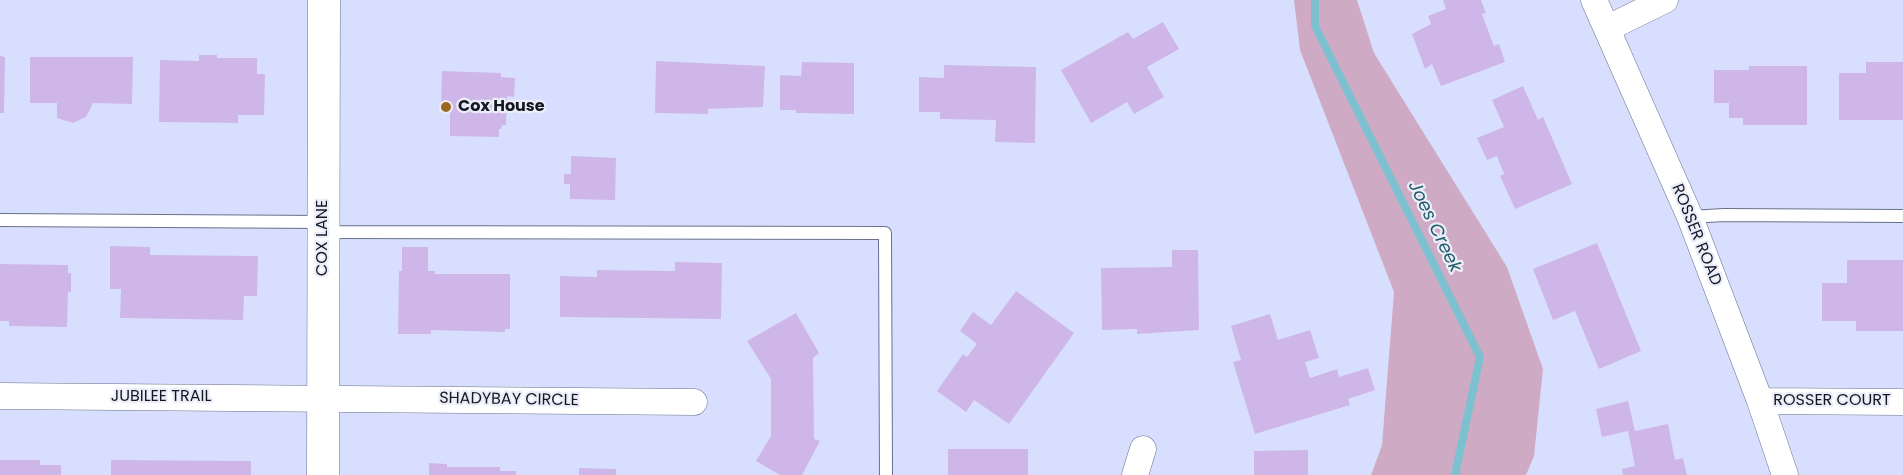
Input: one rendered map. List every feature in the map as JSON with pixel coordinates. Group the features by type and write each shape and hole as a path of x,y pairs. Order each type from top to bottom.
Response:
{"street":[{"name":"COX LANE","path":"322,475 324,0"},
{"name":"ROSSER ROAD","path":"1594,0 1690,217 1760,401 1785,475"},
{"path":"1608,28 1665,0"},
{"name":"JUBILEE TRAIL","path":"0,396 323,398"},
{"name":"SHADYBAY CIRCLE","path":"323,398 694,402"},
{"name":"ROSSER COURT","path":"1760,401 1903,402"},
{"path":"1136,475 1143,448"}],"lane":[{"path":"1690,217 1724,215 1903,216"},
{"path":"0,220 323,227 885,233 886,475"}],"shaded area":[{"path":"1294,0 1357,0 1374,53 1507,267 1543,369 1534,456 1526,475 1371,475 1382,445 1394,292 1300,50"}],"building":[{"path":"1443,0 1481,0 1486,13 1482,14 1494,46 1499,44 1505,62 1441,86 1432,64 1425,69 1412,34 1431,24 1428,16 1446,9"},
{"path":"1163,22 1179,49 1147,67 1164,97 1134,114 1127,102 1091,123 1061,70 1128,32 1133,39"},
{"path":"199,55 217,55 217,58 257,58 257,74 265,74 264,115 238,115 238,123 159,122 160,60 199,61"},
{"path":"0,56 5,57 4,113 0,113"},
{"path":"30,57 133,57 132,104 93,103 86,117 73,123 57,118 57,103 30,103"},
{"path":"656,61 765,66 763,107 708,109 708,114 655,113"},
{"path":"802,62 854,63 854,114 796,113 796,110 780,110 780,75 801,76"},
{"path":"1866,62 1903,62 1903,120 1839,120 1839,73 1866,73"},
{"path":"944,65 1036,67 1035,143 995,142 996,120 940,119 940,112 919,112 919,77 944,78"},
{"path":"1749,66 1807,66 1807,125 1743,125 1743,118 1729,118 1729,103 1714,103 1714,70 1749,70"},
{"path":"442,71 501,73 501,77 515,78 514,97 507,96 506,125 502,125 499,129 499,137 450,136 450,108 441,107"},
{"path":"1523,86 1538,120 1543,117 1572,184 1515,209 1500,176 1504,174 1497,156 1487,160 1477,138 1504,127 1492,100"},
{"path":"571,156 616,158 615,200 570,199 570,184 564,184 564,174 571,174"},
{"path":"1597,243 1641,351 1599,369 1575,311 1553,320 1533,269"},
{"path":"110,246 150,247 150,255 258,256 257,296 244,296 243,320 120,318 121,289 110,289"},
{"path":"402,247 428,247 428,271 435,271 435,274 510,274 510,329 505,329 505,332 431,330 431,334 398,334 399,271 402,271"},
{"path":"1172,250 1198,250 1199,330 1137,334 1137,329 1102,330 1101,268 1172,267"},
{"path":"1847,260 1903,260 1903,331 1856,331 1856,321 1822,321 1822,283 1847,283"},
{"path":"675,262 722,263 721,319 560,317 560,276 597,277 597,270 675,271"},
{"path":"0,264 68,265 68,273 71,273 71,292 68,292 67,327 9,326 9,321 0,321"},
{"path":"1016,291 1074,333 1009,424 974,400 966,412 937,391 963,354 967,357 977,344 960,331 973,312 991,325"},
{"path":"796,313 819,353 813,358 814,439 820,441 802,475 780,475 756,461 771,436 771,379 747,341"},
{"path":"1270,314 1278,340 1310,330 1319,358 1305,362 1310,378 1337,369 1339,377 1368,368 1375,390 1348,399 1350,405 1255,434 1233,362 1241,360 1231,326"},
{"path":"1628,401 1635,431 1668,424 1675,460 1683,458 1687,475 1623,475 1622,469 1635,466 1628,431 1602,437 1596,409"},
{"path":"948,449 1028,449 1028,475 948,475"},
{"path":"1308,450 1308,475 1254,475 1254,451"},
{"path":"0,460 40,460 40,465 61,465 61,475 0,475"},
{"path":"111,460 251,461 251,475 111,475"},
{"path":"429,463 447,464 447,467 500,467 500,471 516,471 516,475 429,475"},
{"path":"579,468 616,469 616,475 579,475"}],"waterway":[{"name":"Joes Creek","path":"1315,0 1315,26 1480,357 1455,475"}],"place":[{"name":"Cox House","path":"446,107"}]}
